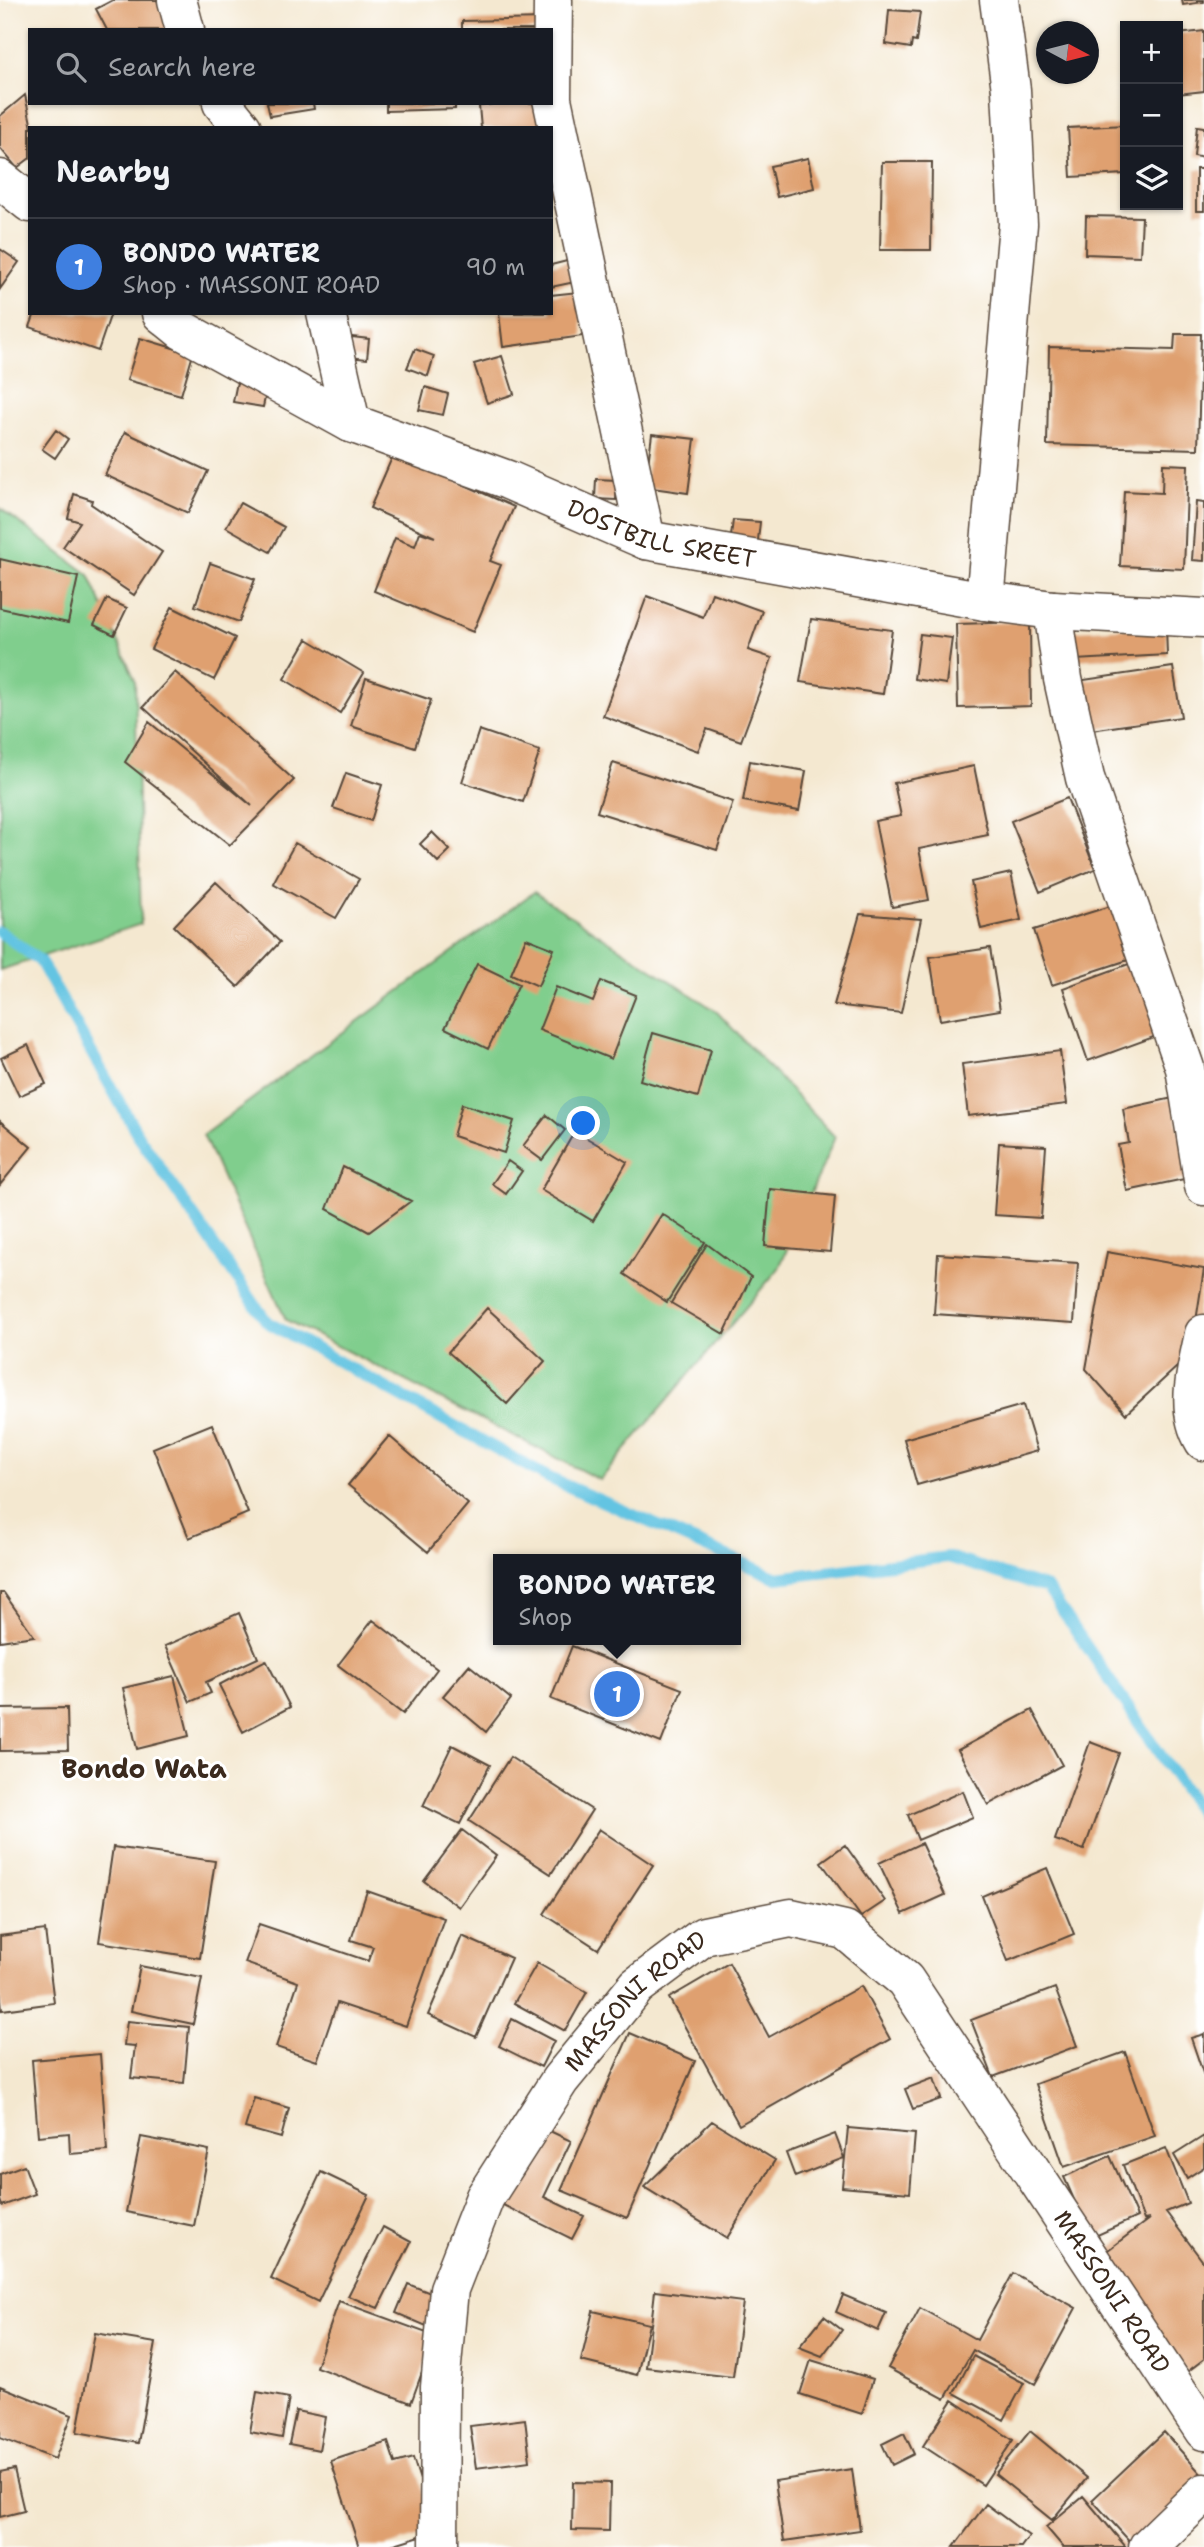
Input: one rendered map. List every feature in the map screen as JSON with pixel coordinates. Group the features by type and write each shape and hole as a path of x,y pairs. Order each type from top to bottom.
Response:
{"street":[{"path":"177,0 184,28"},
{"path":"553,0 553,28"},
{"path":"985,601 1017,223 1011,90 999,0"},
{"path":"553,104 646,540"},
{"path":"224,105 240,126"},
{"path":"0,179 28,201"},
{"name":"DOSTBILL SREET","path":"163,315 182,330 351,423 508,480 646,540 985,601 1053,610 1204,618"},
{"path":"326,315 351,423"},
{"path":"1053,610 1063,679 1085,778 1185,1068 1204,1186"},
{"path":"1204,1334 1193,1392 1196,1427 1204,1441"},
{"name":"MASSONI ROAD","path":"439,2547 440,2387 449,2289 485,2197 560,2080 637,1986 704,1936 791,1918 845,1930 905,1980 1204,2431"},
{"path":"1148,2547 1204,2493"}],"green space":[{"path":"0,508 89,575 135,680 141,924 0,970"},
{"path":"534,892 716,1011 835,1137 779,1268 600,1480 286,1320 203,1135"}],"building":[{"path":"113,0 157,0 171,28 106,28 96,9"},
{"path":"1182,0 1204,0 1204,2 1183,5"},
{"path":"889,10 920,12 916,42 912,41 911,48 886,44"},
{"path":"545,19 545,28 462,28 462,21"},
{"path":"1204,31 1204,91 1183,93 1183,33"},
{"path":"25,95 32,126 28,126 28,160 17,168 0,148 0,116"},
{"path":"267,105 313,105 314,109 270,116"},
{"path":"386,105 455,105 455,109 386,111"},
{"path":"539,105 542,126 481,126 479,106"},
{"path":"1120,125 1120,174 1071,177 1068,128"},
{"path":"1197,126 1204,127 1204,158 1194,156"},
{"path":"808,158 814,188 777,197 770,166"},
{"path":"882,162 932,162 931,250 880,250"},
{"path":"1196,169 1204,169 1204,211 1196,211"},
{"path":"1086,216 1142,217 1140,256 1085,254"},
{"path":"0,249 19,262 0,289"},
{"path":"571,260 575,282 553,287 553,264"},
{"path":"578,292 583,336 503,347 499,315 553,315 553,295"},
{"path":"34,315 110,315 98,351 30,327"},
{"path":"1175,334 1201,334 1198,449 1047,445 1049,347 1174,350"},
{"path":"352,337 369,339 367,359 349,357"},
{"path":"140,338 193,354 181,395 127,380"},
{"path":"415,349 434,356 428,376 407,368"},
{"path":"502,356 514,394 487,403 474,364"},
{"path":"237,382 267,388 263,407 233,402"},
{"path":"425,387 448,394 443,415 419,410"},
{"path":"56,430 68,439 55,458 42,449"},
{"path":"125,432 208,471 188,513 105,475"},
{"path":"652,434 695,439 688,493 645,487"},
{"path":"394,453 514,507 490,561 501,565 473,632 374,591 395,538 415,546 420,532 435,537 370,508"},
{"path":"1163,464 1188,465 1184,569 1120,566 1124,491 1162,493"},
{"path":"596,479 617,480 616,500 595,499"},
{"path":"74,494 92,500 91,504 162,552 134,595 63,547 80,522 68,518"},
{"path":"1196,502 1204,503 1204,561 1192,560"},
{"path":"240,503 284,527 270,552 226,527"},
{"path":"733,520 760,522 757,549 730,545"},
{"path":"0,559 78,577 68,623 0,608"},
{"path":"210,563 255,579 239,622 195,606"},
{"path":"712,593 762,611 748,650 772,658 741,741 707,729 698,751 603,716 647,596 703,617"},
{"path":"107,599 127,608 114,635 94,625"},
{"path":"172,607 235,638 214,680 151,649"},
{"path":"811,619 892,630 883,694 800,682"},
{"path":"1030,622 1031,706 958,708 956,624"},
{"path":"1166,626 1167,655 1075,660 1074,631"},
{"path":"920,634 952,638 946,684 914,679"},
{"path":"307,639 364,673 340,713 284,679"},
{"path":"1173,667 1181,717 1077,732 1070,682"},
{"path":"175,672 294,780 230,845 125,762 149,722 252,806 143,707"},
{"path":"366,678 431,700 415,747 351,726"},
{"path":"479,730 540,751 523,802 462,782"},
{"path":"750,761 806,771 799,811 743,801"},
{"path":"613,763 733,802 717,850 597,812"},
{"path":"974,766 988,835 919,849 929,900 892,907 875,821 901,816 894,783"},
{"path":"346,773 382,785 371,821 333,808"},
{"path":"1067,798 1095,869 1040,892 1011,821"},
{"path":"432,832 450,850 438,862 420,844"},
{"path":"295,843 359,879 336,918 273,883"},
{"path":"1011,873 1021,920 981,929 971,882"},
{"path":"216,882 280,942 238,987 174,926"},
{"path":"1114,905 1131,959 1052,985 1034,930"},
{"path":"860,914 921,919 901,1013 834,1005"},
{"path":"526,938 554,949 538,986 511,974"},
{"path":"990,948 1000,1010 940,1020 930,957"},
{"path":"1137,961 1162,1034 1088,1061 1063,988"},
{"path":"477,964 519,984 488,1049 445,1028"},
{"path":"601,981 636,995 611,1059 539,1030 556,987 593,1002"},
{"path":"653,1033 711,1050 698,1097 640,1080"},
{"path":"28,1045 46,1084 19,1096 1,1058"},
{"path":"1060,1051 1067,1104 968,1116 962,1064"},
{"path":"1173,1098 1189,1178 1127,1191 1118,1145 1129,1143 1123,1109"},
{"path":"462,1104 514,1121 504,1153 453,1136"},
{"path":"547,1115 565,1130 542,1160 523,1146"},
{"path":"0,1121 31,1147 0,1185"},
{"path":"575,1131 627,1162 593,1221 541,1190"},
{"path":"999,1143 1046,1146 1041,1218 994,1215"},
{"path":"508,1161 522,1171 506,1194 492,1184"},
{"path":"343,1167 411,1201 369,1232 327,1209"},
{"path":"770,1189 835,1196 830,1252 765,1246"},
{"path":"662,1214 705,1242 667,1302 624,1274"},
{"path":"707,1244 751,1277 724,1334 671,1303"},
{"path":"1107,1252 1204,1269 1191,1354 1126,1414 1086,1369"},
{"path":"938,1254 1078,1263 1074,1323 934,1314"},
{"path":"487,1308 545,1361 507,1404 448,1352"},
{"path":"1023,1405 1037,1451 917,1485 904,1439"},
{"path":"212,1424 248,1513 189,1538 153,1448"},
{"path":"389,1436 468,1504 428,1552 348,1485"},
{"path":"0,1593 4,1593 34,1636 0,1641"},
{"path":"239,1613 258,1658 206,1682 211,1693 190,1702 165,1646"},
{"path":"373,1620 437,1669 403,1714 338,1665"},
{"path":"572,1646 682,1689 661,1743 551,1699"},
{"path":"266,1660 290,1707 243,1732 219,1685"},
{"path":"469,1665 511,1699 486,1732 443,1696"},
{"path":"174,1676 189,1736 137,1749 123,1688"},
{"path":"67,1708 68,1750 0,1751 0,1709"},
{"path":"1032,1710 1062,1765 988,1805 958,1750"},
{"path":"1090,1742 1119,1753 1084,1850 1055,1840"},
{"path":"452,1745 490,1765 460,1824 423,1806"},
{"path":"510,1757 592,1810 551,1874 469,1821"},
{"path":"963,1791 973,1817 918,1840 908,1815"},
{"path":"599,1829 653,1865 598,1949 544,1914"},
{"path":"462,1830 496,1856 459,1907 424,1881"},
{"path":"921,1843 945,1895 903,1914 879,1863"},
{"path":"845,1845 885,1901 861,1917 821,1862"},
{"path":"113,1847 215,1861 200,1958 99,1942"},
{"path":"1047,1868 1074,1934 1008,1961 982,1896"},
{"path":"367,1891 444,1918 406,2026 337,2003 317,2061 276,2047 298,1982 245,1963 259,1924 368,1961 373,1947 351,1940"},
{"path":"45,1930 54,2003 2,2010 0,1936"},
{"path":"462,1936 511,1958 476,2037 428,2015"},
{"path":"537,1963 587,1992 565,2031 514,2003"},
{"path":"729,1963 769,2037 861,1986 890,2039 739,2125 669,1998"},
{"path":"140,1966 202,1978 193,2024 131,2011"},
{"path":"1055,1988 1077,2046 993,2077 971,2020"},
{"path":"512,2019 554,2041 541,2067 499,2046"},
{"path":"127,2021 189,2027 184,2083 131,2078 135,2046 124,2045"},
{"path":"630,2033 695,2061 627,2218 561,2190"},
{"path":"1204,2034 1204,2076 1191,2038"},
{"path":"1125,2052 1155,2136 1064,2167 1035,2084"},
{"path":"100,2054 107,2151 70,2154 69,2133 38,2136 32,2060"},
{"path":"934,2078 941,2099 913,2109 905,2089"},
{"path":"254,2098 289,2108 281,2138 245,2128"},
{"path":"712,2121 775,2160 727,2238 644,2187"},
{"path":"537,2125 571,2141 544,2197 584,2216 572,2239 499,2203"},
{"path":"848,2128 915,2134 910,2193 842,2187"},
{"path":"835,2134 844,2158 795,2177 786,2153"},
{"path":"1204,2136 1204,2167 1187,2178 1174,2155"},
{"path":"141,2137 209,2150 194,2226 126,2212"},
{"path":"1166,2148 1188,2203 1166,2212 1204,2263 1204,2359 1187,2372 1100,2256 1149,2219 1144,2220 1123,2165"},
{"path":"1110,2156 1137,2217 1091,2238 1064,2177"},
{"path":"24,2165 35,2194 2,2206 0,2174"},
{"path":"321,2172 369,2195 318,2302 271,2279"},
{"path":"383,2227 411,2242 378,2308 348,2296"},
{"path":"1013,2273 1076,2308 1035,2384 973,2350 945,2399 888,2368 920,2308 977,2340"},
{"path":"408,2284 443,2298 431,2328 396,2313"},
{"path":"655,2291 743,2302 733,2377 646,2367"},
{"path":"843,2295 886,2313 878,2331 836,2312"},
{"path":"339,2301 435,2336 411,2403 316,2367"},
{"path":"593,2311 649,2324 637,2375 581,2361"},
{"path":"824,2316 842,2330 822,2356 799,2347"},
{"path":"95,2333 156,2343 138,2443 77,2432"},
{"path":"973,2356 1024,2383 1004,2420 954,2393"},
{"path":"811,2360 873,2379 862,2414 800,2394"},
{"path":"0,2386 72,2415 55,2459 0,2438"},
{"path":"257,2392 289,2398 282,2438 250,2432"},
{"path":"953,2400 1013,2440 983,2485 923,2446"},
{"path":"296,2411 325,2417 319,2450 289,2444"},
{"path":"525,2419 530,2461 476,2468 470,2426"},
{"path":"1030,2431 1087,2478 1052,2520 995,2474"},
{"path":"1164,2432 1204,2477 1134,2546 1092,2500"},
{"path":"904,2433 914,2454 892,2465 882,2444"},
{"path":"388,2442 395,2463 413,2458 436,2531 385,2547 359,2547 331,2461"},
{"path":"14,2469 24,2511 0,2517 0,2472"},
{"path":"852,2469 860,2530 784,2541 775,2481"},
{"path":"573,2482 610,2483 609,2531 572,2530"},
{"path":"1083,2496 1126,2547 1063,2547 1046,2527"},
{"path":"986,2504 1029,2536 1021,2547 954,2547"}],"waterway":[{"path":"0,932 40,961 139,1137 267,1322 549,1478 723,1554"},
{"path":"741,1562 777,1578 948,1557 1047,1588 1204,1819"}],"place":[{"name":"BONDO WATER","path":"617,1694"}],"district":[{"name":"Bondo Wata","path":"144,1769"}]}
